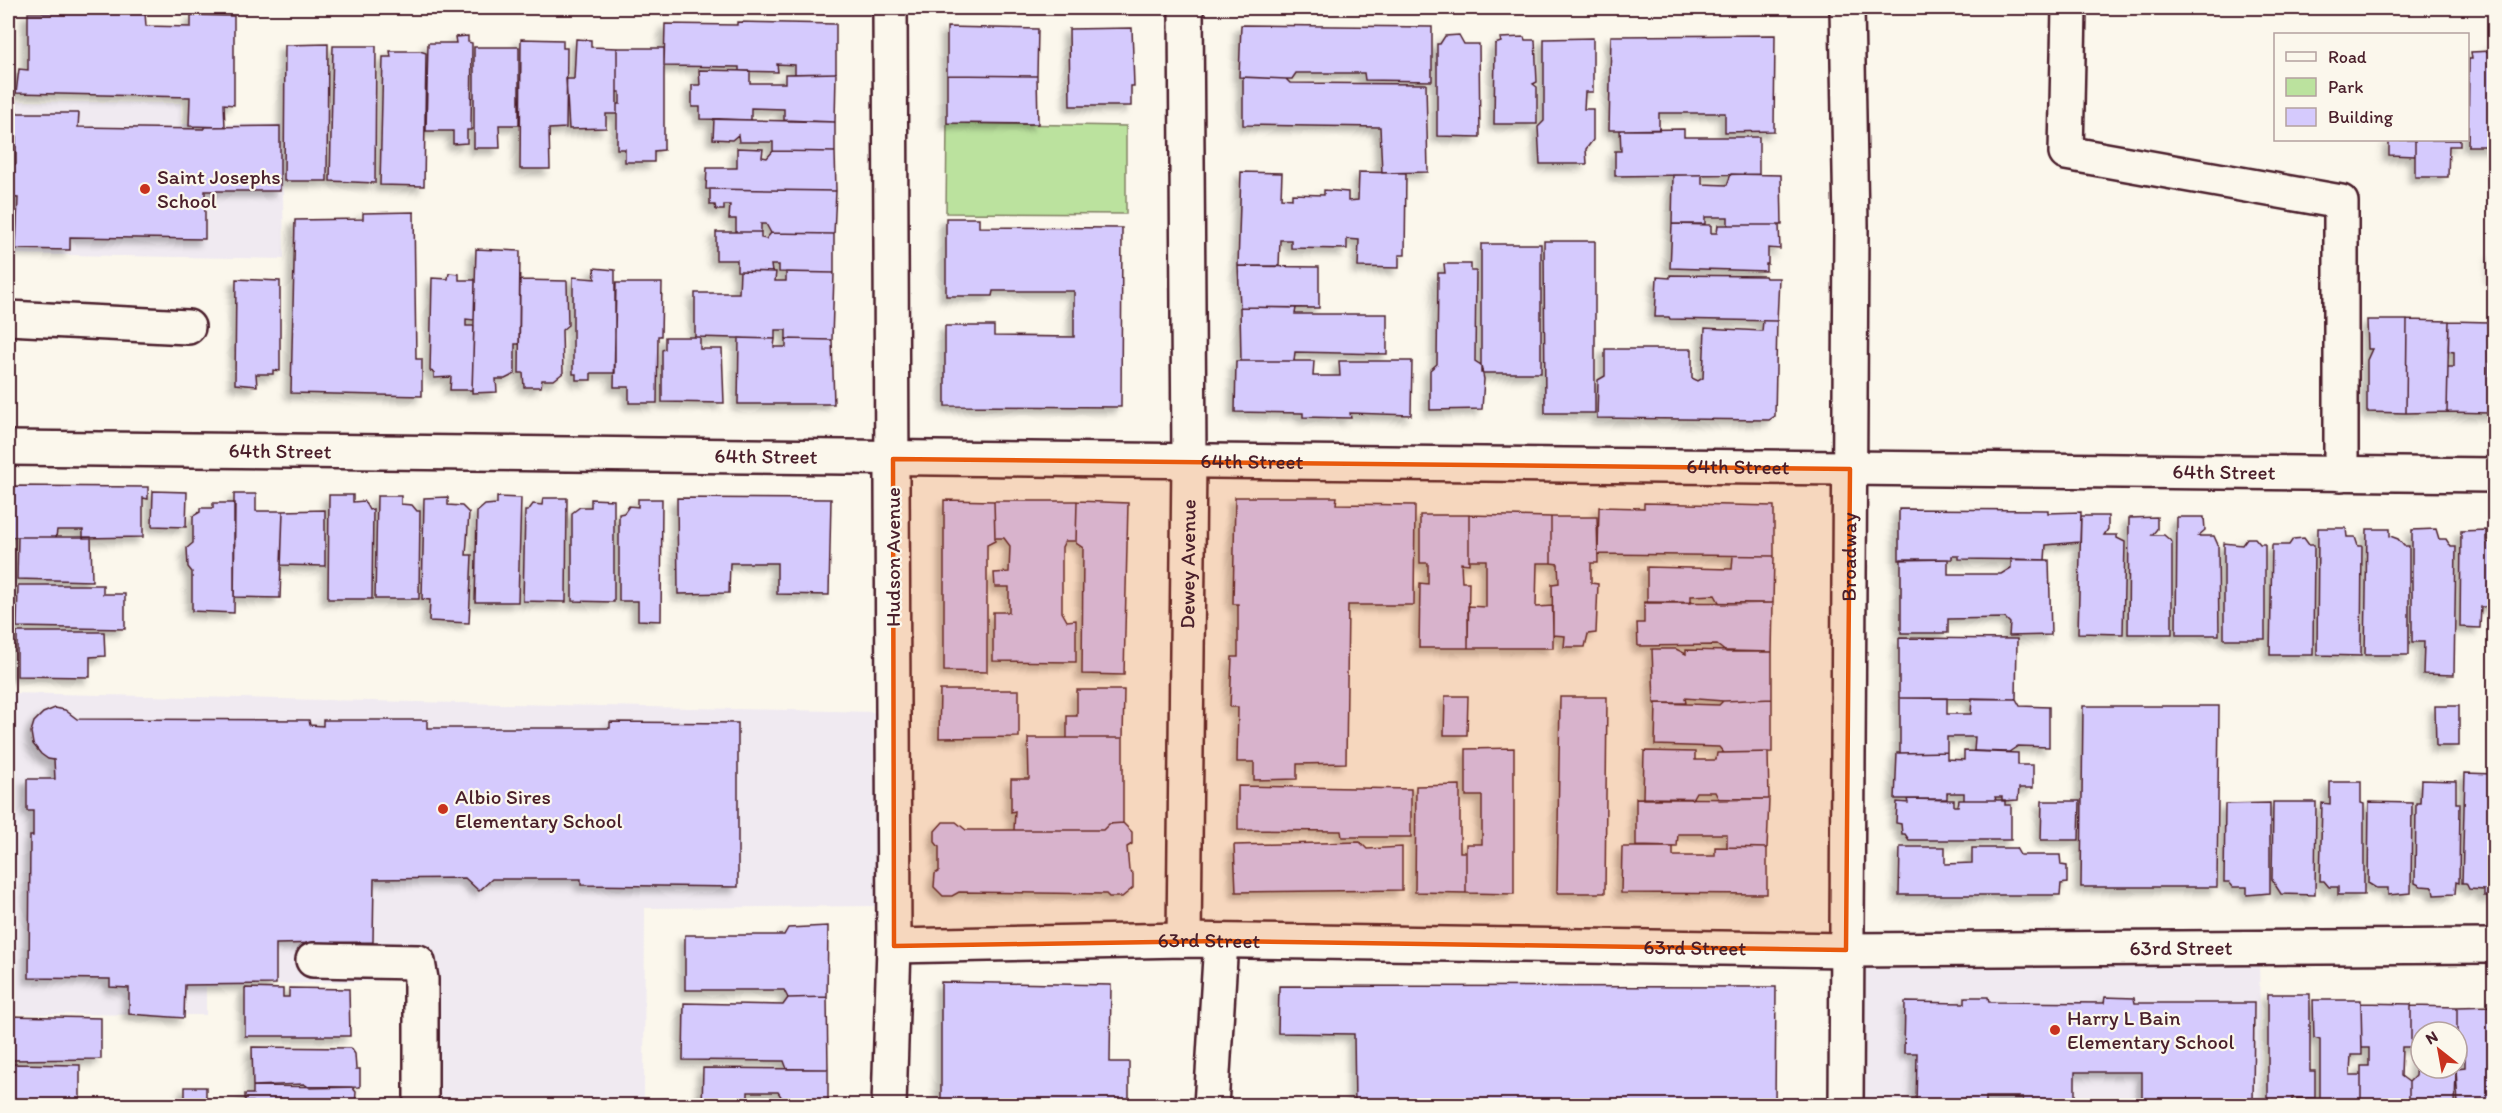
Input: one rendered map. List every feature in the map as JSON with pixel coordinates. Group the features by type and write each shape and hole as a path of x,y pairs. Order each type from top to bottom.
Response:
{"street":[{"name":"Hudson Avenue","path":"889,1106 894,946 890,8"},
{"name":"Dewey Avenue","path":"1184,940 1189,459 1186,8"},
{"name":"Broadway","path":"1846,1106 1851,225 1847,8"},
{"path":"2069,8 2066,153 2341,202 2341,474"},
{"path":"8,318 188,327"},
{"name":"64th Street","path":"8,448 893,459 1189,459 1850,469 2494,475"},
{"name":"63rd Street","path":"894,946 1184,940 1846,950 2494,946"},
{"path":"1211,1106 1221,941"},
{"path":"313,960 418,962 422,979 421,1106"}],"highlighted area":[{"path":"893,459 1850,469 1846,950 1221,941 894,946"}],"shaded area":[{"name":"Saint Josephs School","path":"8,101 181,103 181,124 282,124 284,259 8,254"},
{"name":"Albio Sires Elementary School","path":"8,693 876,712 881,906 645,908 644,1105 421,1105 421,979 206,987 206,1015 8,1014"},
{"name":"Harry L Bain Elementary School","path":"2259,952 2261,1105 1850,1106 1851,954"}],"green space":[{"path":"947,123 1126,126 1126,214 946,213"}],"building":[{"path":"28,13 145,13 146,26 191,27 191,15 234,16 234,105 224,104 225,127 189,126 190,97 16,93 19,69 28,70"},
{"path":"737,22 836,24 836,73 795,74 795,65 777,64 778,72 739,71 739,67 664,66 665,24 737,25"},
{"path":"1241,25 1432,27 1432,81 1365,80 1364,73 1296,73 1292,79 1239,77"},
{"path":"947,27 1038,29 1037,76 947,75"},
{"path":"1132,28 1134,86 1131,86 1131,106 1070,106 1069,29"},
{"path":"1459,35 1464,44 1479,44 1480,137 1437,136 1437,44 1440,44 1445,36"},
{"path":"1775,35 1774,131 1725,132 1725,113 1659,113 1659,130 1609,130 1611,36"},
{"path":"468,36 468,42 472,43 471,130 467,130 467,143 453,144 453,131 426,131 428,43 456,43 455,37"},
{"path":"1524,37 1525,40 1535,40 1537,82 1533,84 1537,87 1537,124 1494,124 1495,44 1501,42 1500,38"},
{"path":"1593,38 1593,92 1585,92 1584,109 1593,109 1593,140 1586,149 1587,164 1540,164 1538,127 1544,121 1544,39"},
{"path":"521,39 563,40 563,48 567,48 566,128 549,129 550,169 520,169"},
{"path":"576,39 591,40 591,47 617,48 617,114 606,114 606,128 569,129 566,79 574,79"},
{"path":"328,44 327,181 284,181 285,45"},
{"path":"2492,44 2494,44 2494,146 2468,146 2469,59 2472,59 2471,52 2492,51"},
{"path":"333,46 376,46 375,183 330,181"},
{"path":"474,47 519,47 519,125 499,125 500,148 474,148"},
{"path":"617,48 664,48 664,150 654,151 654,162 625,162 625,149 617,149 617,104 620,104 620,92 617,92"},
{"path":"390,51 426,53 424,186 380,185 383,57 391,57"},
{"path":"699,70 750,71 750,83 785,83 785,74 836,73 835,122 784,120 784,109 751,108 751,120 700,119 700,107 692,107 692,85 700,85"},
{"path":"947,75 1037,76 1038,124 947,123"},
{"path":"1243,77 1286,79 1290,83 1426,84 1428,172 1382,173 1380,127 1243,125"},
{"name":"Saint Josephs School","path":"16,113 79,113 78,127 204,129 204,127 280,126 280,191 205,191 205,239 70,237 70,250 16,249 18,198 8,197 8,165 16,164"},
{"path":"714,119 835,122 835,152 773,151 773,142 739,142 738,135 732,140 713,139"},
{"path":"1684,129 1684,137 1759,137 1759,174 1615,176 1615,151 1621,151 1620,130"},
{"path":"2389,141 2415,141 2415,156 2389,155"},
{"path":"2415,141 2460,141 2460,146 2449,146 2448,177 2415,177"},
{"path":"737,148 763,149 762,157 767,158 773,151 835,152 836,191 706,189 707,168 737,168"},
{"path":"1241,172 1282,173 1281,198 1292,199 1292,194 1324,195 1324,190 1348,192 1348,201 1358,200 1359,172 1406,173 1405,255 1399,255 1399,268 1358,267 1359,240 1347,239 1347,249 1291,248 1291,240 1280,240 1279,266 1238,266"},
{"path":"1731,174 1781,175 1782,225 1728,225 1728,217 1705,217 1705,224 1672,224 1673,175 1702,175 1702,184 1727,185"},
{"path":"710,189 836,191 834,234 771,233 766,224 761,224 761,232 736,232 736,219 729,219 730,205 724,205 724,210 716,210 715,205 710,205"},
{"path":"414,212 416,359 422,359 422,396 291,393 295,220 363,219 363,213"},
{"path":"946,218 979,218 979,227 1122,228 1121,407 945,406 945,326 994,326 994,336 1074,337 1074,291 993,291 992,296 946,296"},
{"path":"1672,224 1711,225 1711,233 1717,233 1718,225 1779,225 1780,249 1768,248 1766,271 1670,268"},
{"path":"716,232 761,232 761,238 766,239 771,233 834,234 834,273 779,272 779,265 771,265 772,272 737,271 737,260 716,260"},
{"path":"1544,241 1595,241 1595,413 1545,413"},
{"path":"1481,244 1541,244 1541,373 1481,373"},
{"path":"476,249 520,251 519,344 515,344 515,374 505,379 496,379 497,392 472,393"},
{"path":"2493,254 2494,278 2492,278"},
{"path":"1444,264 1471,264 1471,271 1476,271 1475,361 1481,365 1484,379 1482,409 1430,410 1430,370 1437,364 1438,273 1445,273"},
{"path":"1238,266 1319,267 1319,308 1240,307"},
{"path":"594,268 615,270 615,373 591,373 591,380 576,380 576,374 573,374 573,277 595,279"},
{"path":"740,271 776,272 775,281 786,281 786,272 834,273 832,340 786,339 786,330 775,330 775,339 695,337 695,293 739,293"},
{"path":"449,273 459,274 459,280 475,280 474,320 466,319 466,326 474,326 472,390 450,390 451,377 434,378 434,372 430,371 432,278 448,279"},
{"path":"1670,275 1779,278 1777,321 1655,317 1657,277 1670,278"},
{"path":"236,279 280,281 280,371 273,370 273,374 256,374 257,386 235,384"},
{"path":"520,280 567,281 568,325 562,330 563,373 554,380 542,380 541,387 524,387 523,373 519,373"},
{"path":"616,283 662,283 657,403 629,403 629,387 614,387"},
{"path":"1240,307 1296,308 1295,314 1387,314 1387,354 1295,352 1294,361 1241,361"},
{"path":"2367,320 2407,320 2406,413 2367,412 2367,360 2372,349 2368,349"},
{"path":"2407,320 2449,321 2447,412 2406,413"},
{"path":"1763,321 1777,321 1775,416 1769,420 1597,418 1598,380 1605,376 1605,349 1692,349 1692,378 1698,381 1703,378 1705,328 1762,331"},
{"path":"2449,321 2489,322 2489,413 2447,412 2448,367 2454,367 2454,352 2448,351"},
{"path":"2490,325 2494,325 2494,351 2489,351"},
{"path":"665,337 700,337 700,349 722,349 724,403 662,402 662,350 665,349"},
{"path":"739,338 775,339 774,347 786,347 786,339 832,340 834,404 738,404"},
{"path":"1236,361 1314,361 1313,376 1340,376 1339,361 1412,361 1411,415 1350,413 1351,418 1303,417 1303,413 1235,412"},
{"path":"2489,366 2494,366 2494,413 2489,413"},
{"path":"8,486 148,487 148,499 143,498 143,537 83,538 83,530 57,530 56,537 8,537"},
{"path":"153,491 187,492 186,527 152,526"},
{"path":"234,494 256,494 256,511 283,511 280,598 234,597"},
{"path":"329,495 353,495 353,502 364,501 369,510 373,509 372,599 328,599"},
{"path":"377,496 401,496 401,504 412,505 420,511 419,599 375,599"},
{"path":"448,497 448,505 462,506 469,513 466,555 472,555 469,623 429,621 430,600 422,599 424,498"},
{"path":"497,497 521,498 518,602 475,602 477,512 485,505 497,504"},
{"path":"1235,497 1337,497 1336,504 1415,505 1414,605 1348,605 1346,763 1297,764 1297,779 1254,780 1254,762 1237,762 1238,707 1230,707 1232,657 1238,657 1238,604 1233,604"},
{"path":"543,498 567,498 566,602 523,601 525,511 528,511 533,504 542,505"},
{"path":"677,498 831,499 829,595 777,594 777,563 730,563 729,593 678,594"},
{"path":"591,499 614,500 614,602 572,601 572,513 580,507 591,507"},
{"path":"638,499 662,499 661,621 638,620 638,601 619,601 619,514 624,513 629,506 638,507"},
{"path":"944,500 994,501 995,541 987,545 987,672 944,671"},
{"path":"994,501 1077,501 1076,541 1065,541 1062,547 1062,612 1067,621 1076,620 1076,662 993,661 993,612 1009,612 1009,587 995,587 994,573 1009,572 1010,546 1004,538 995,538"},
{"path":"1077,501 1128,503 1124,675 1082,674 1083,548 1076,543"},
{"path":"213,503 235,503 234,613 192,611 192,572 188,567 187,548 193,543 193,516 200,512 200,508 213,508"},
{"path":"1644,503 1774,506 1774,556 1598,554 1599,507 1644,508"},
{"path":"1899,509 2081,512 2080,542 2046,545 2045,560 1959,559 1959,556 1952,556 1952,559 1899,560"},
{"path":"325,510 325,566 281,565 283,511"},
{"path":"1420,515 1469,515 1469,564 1461,563 1462,582 1469,582 1468,648 1419,648 1420,583 1428,584 1428,563 1420,563"},
{"path":"1469,515 1551,517 1551,563 1537,563 1536,607 1553,606 1553,648 1468,648 1468,606 1486,607 1486,560 1469,560"},
{"path":"2081,516 2108,516 2108,529 2104,535 2117,535 2117,538 2125,542 2123,634 2078,633"},
{"path":"1551,517 1597,517 1598,563 1591,563 1591,583 1598,584 1596,633 1588,634 1585,647 1564,647 1565,636 1553,635 1552,584 1559,583 1558,564 1551,563"},
{"path":"2157,517 2157,529 2152,535 2164,535 2172,542 2172,634 2128,634 2129,518"},
{"path":"2177,517 2204,517 2205,530 2198,536 2214,536 2218,545 2219,635 2176,635"},
{"path":"2318,528 2346,528 2347,537 2355,537 2358,546 2362,546 2361,656 2317,655"},
{"path":"2367,529 2390,529 2390,536 2398,539 2404,546 2409,546 2409,655 2365,655"},
{"path":"2436,529 2439,539 2446,539 2451,547 2456,547 2454,675 2423,674 2424,642 2412,642 2412,530"},
{"path":"2486,530 2486,542 2494,543 2494,607 2481,607 2480,628 2460,627 2461,531"},
{"path":"18,537 91,537 92,581 17,579"},
{"path":"2247,538 2255,538 2260,544 2265,544 2265,639 2224,639 2224,543 2242,545"},
{"path":"2304,538 2309,545 2314,545 2313,655 2270,655 2272,545 2289,545 2293,539"},
{"path":"1733,556 1774,556 1773,603 1720,604 1715,595 1691,596 1691,603 1647,603 1647,567 1732,569"},
{"path":"1901,559 1948,559 1948,574 2001,574 2011,568 2011,559 2049,560 2051,635 2009,636 2010,623 2005,618 1948,619 1948,633 1901,633"},
{"path":"18,585 103,585 103,594 125,594 125,629 17,627"},
{"path":"1644,602 1773,603 1772,652 1726,652 1717,645 1638,646 1637,623 1644,623"},
{"path":"17,632 104,632 105,656 90,657 90,677 17,676"},
{"path":"1899,638 2017,639 2016,699 1899,698"},
{"path":"1652,649 1676,649 1686,654 1686,650 1772,652 1772,699 1723,701 1685,698 1686,703 1654,703"},
{"path":"940,690 1019,690 1019,737 939,738"},
{"path":"1077,690 1124,690 1123,738 1067,738 1067,716 1077,716"},
{"path":"1445,696 1468,696 1467,735 1444,735"},
{"path":"1560,697 1607,697 1605,893 1557,893"},
{"path":"1900,698 1947,698 1947,714 1971,714 1972,698 2016,699 2020,706 2049,707 2049,747 2018,746 2009,752 1974,751 1975,737 1947,737 1947,752 1900,753"},
{"path":"1772,699 1772,752 1724,753 1719,747 1655,745 1656,703 1719,705 1723,701"},
{"path":"2083,706 2219,706 2217,887 2081,887"},
{"path":"2435,706 2459,706 2459,746 2436,746"},
{"path":"55,708 65,710 77,719 309,720 310,725 323,726 323,720 427,720 427,728 610,728 610,722 738,723 738,887 581,885 581,879 492,879 479,891 465,878 374,879 373,942 276,944 276,984 185,985 184,1018 129,1014 129,988 110,987 110,979 29,978 30,836 33,836 33,811 27,811 27,779 55,779 54,760 41,754 33,744 31,732 34,722 43,713"},
{"path":"1028,738 1123,738 1123,823 1109,824 1103,830 1014,830 1015,811 1011,812 1011,779 1029,779"},
{"path":"1514,748 1514,894 1466,893 1466,844 1482,844 1482,796 1466,796 1466,749"},
{"path":"1644,751 1695,752 1695,760 1716,760 1717,753 1768,752 1769,799 1719,800 1715,792 1696,792 1692,799 1643,799"},
{"path":"1964,751 2018,753 2018,765 2033,765 2033,788 2019,788 2018,800 2002,801 2002,797 1995,797 1996,800 1964,800 1964,793 1947,793 1947,799 1895,799 1897,753 1947,752 1947,759 1964,760"},
{"path":"2465,773 2494,774 2494,896 2484,896 2484,890 2469,889 2466,883 2462,883"},
{"path":"2421,780 2456,781 2456,803 2460,803 2459,883 2456,882 2455,894 2434,895 2433,887 2415,883 2416,803 2420,803"},
{"path":"2330,782 2361,782 2361,803 2364,804 2364,895 2338,895 2338,887 2329,887 2324,881 2320,881 2322,803 2330,804"},
{"path":"1460,785 1460,852 1466,852 1466,893 1415,892 1416,786"},
{"path":"1238,786 1411,789 1411,837 1342,837 1341,831 1238,830"},
{"path":"1636,798 1769,799 1767,848 1727,847 1727,834 1678,834 1677,847 1636,846"},
{"path":"1907,799 1954,800 1954,806 1958,806 1959,800 2005,800 2005,805 2011,805 2011,840 1909,840 1905,834 1902,834 1901,824 1896,823 1897,802 1908,803"},
{"path":"2042,801 2080,801 2079,840 2041,840"},
{"path":"2273,802 2316,802 2315,895 2281,894 2272,880"},
{"path":"2369,802 2412,803 2411,893 2388,895 2388,888 2376,888 2368,883"},
{"path":"2270,803 2270,893 2247,895 2247,887 2233,887 2229,882 2224,882 2225,804"},
{"path":"943,822 956,822 966,830 1103,830 1109,824 1123,823 1132,832 1132,844 1127,847 1129,870 1133,874 1133,888 1122,897 1109,897 1106,894 959,892 952,896 943,896 934,887 935,874 939,871 939,847 935,842 935,831"},
{"path":"1360,842 1367,849 1402,847 1402,890 1236,892 1234,845"},
{"path":"1622,847 1673,847 1673,856 1715,856 1715,847 1767,848 1767,894 1621,893"},
{"path":"1900,847 1945,847 1945,864 1972,863 1972,848 2016,848 2020,855 2060,855 2061,865 2067,866 2067,883 2061,884 2060,895 1899,895"},
{"path":"828,926 827,997 788,998 784,990 685,990 685,935 784,935 788,928"},
{"path":"941,982 1111,985 1110,1062 1129,1062 1129,1106 941,1106"},
{"path":"1279,986 1776,987 1775,1106 1355,1106 1354,1034 1278,1033"},
{"path":"245,988 283,989 283,997 289,997 289,988 349,989 350,1036 245,1036"},
{"path":"2268,994 2310,994 2310,1071 2315,1071 2315,1098 2292,1098 2292,1106 2268,1106"},
{"path":"827,997 828,1069 787,1069 784,1061 683,1060 684,1003 783,1005 788,998"},
{"path":"1965,997 1988,997 1989,1002 2104,1003 2105,997 2134,998 2135,1003 2254,1003 2253,1106 2142,1106 2142,1072 2075,1072 2075,1106 2023,1106 2023,1097 1986,1097 1986,1106 1916,1106 1917,1053 1904,1053 1905,1002 1965,1003"},
{"path":"2313,1000 2361,1000 2362,1055 2351,1055 2350,1075 2361,1075 2361,1106 2320,1106 2320,1040 2314,1038"},
{"path":"2361,1003 2411,1004 2409,1047 2402,1047 2401,1076 2409,1082 2409,1106 2361,1105 2361,1066 2369,1066 2369,1048 2362,1048"},
{"path":"2411,1006 2457,1007 2457,1020 2411,1020"},
{"path":"2494,1006 2494,1106 2458,1106 2457,1080 2469,1080 2469,1020 2457,1020 2457,1007"},
{"path":"8,1016 101,1018 101,1059 8,1060"},
{"path":"252,1047 351,1048 355,1054 356,1069 360,1069 360,1087 310,1088 304,1084 253,1086"},
{"path":"8,1064 80,1065 80,1106 8,1106"},
{"path":"703,1068 828,1069 828,1106 782,1106 782,1098 778,1092 748,1092 748,1106 702,1106"},
{"path":"2411,1080 2456,1080 2455,1106 2409,1106 2409,1082"},
{"path":"253,1086 352,1087 356,1092 355,1106 253,1106 253,1102 245,1102 245,1094 253,1094"},
{"path":"185,1087 206,1087 206,1106 185,1106"}],"place":[{"name":"Saint Josephs School","path":"145,189"},
{"name":"Albio Sires Elementary School","path":"443,809"},
{"name":"Harry L Bain Elementary School","path":"2055,1030"}]}
